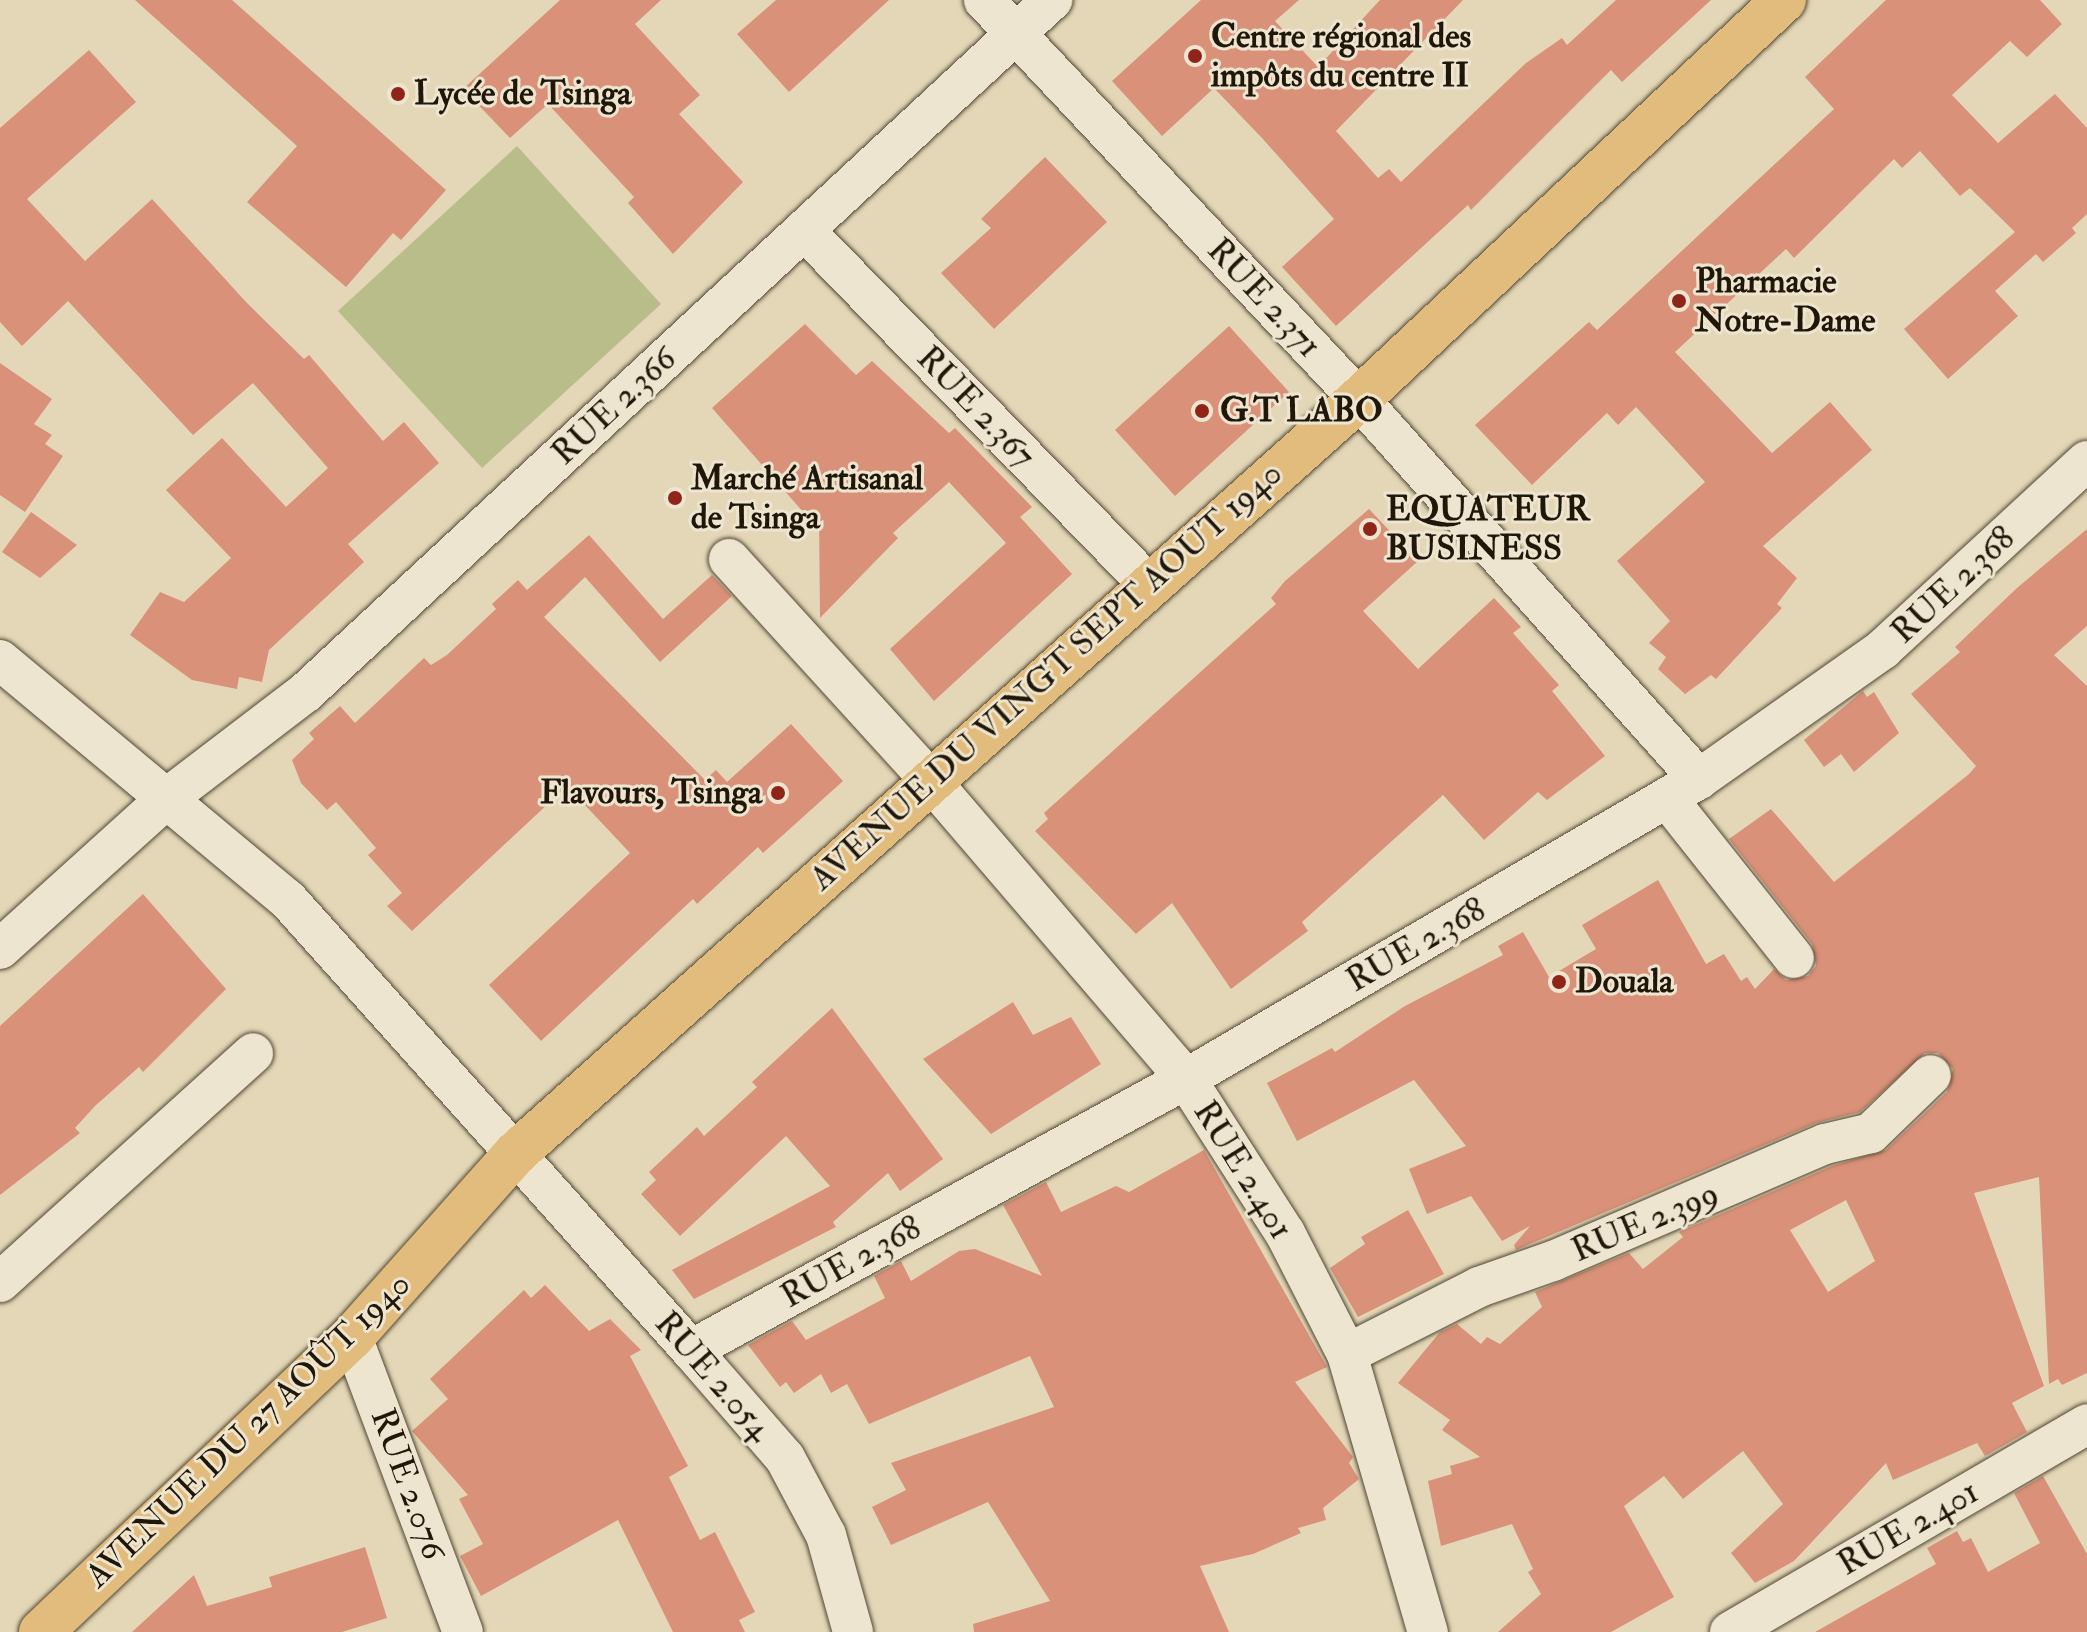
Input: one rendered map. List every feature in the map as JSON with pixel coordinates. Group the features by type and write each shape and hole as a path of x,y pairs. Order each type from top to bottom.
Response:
{"main road":[{"name":"AVENUE DU VINGT SEPT AOUT 1940","path":"516,1153 929,779 1359,399 1784,0"},
{"name":"AVENUE DU 27 AOÛT 1940","path":"41,1632 352,1337 516,1153"}],"street":[{"name":"RUE 2.371","path":"984,0 1359,399 1683,789 1794,958"},
{"name":"RUE 2.366","path":"0,949 166,799 306,692 612,426 804,230 1052,0"},
{"name":"RUE 2.367","path":"804,230 1149,585"},
{"name":"RUE 2.368","path":"691,1350 1186,1079 1683,789 1883,649 2087,461"},
{"name":"RUE 2.401","path":"729,559 929,779 1186,1079 1285,1233 1347,1354 1428,1632"},
{"name":"RUE 2.054","path":"0,660 288,900 691,1350 785,1458 826,1535 853,1632"},
{"path":"0,1282 253,1053"},
{"name":"RUE 2.399","path":"1347,1354 1479,1287 1553,1261 1825,1144 1871,1133 1931,1075"},
{"name":"RUE 2.076","path":"352,1337 463,1632"},
{"name":"RUE 2.401","path":"1730,1632 2087,1424"}],"green space":[{"path":"517,146 661,304 482,468 338,311"}],"building":[{"path":"135,0 232,0 446,190 401,240 393,233 346,287 247,202 297,146"},
{"path":"560,0 661,0 635,24 700,95 679,114 743,182 673,254 628,203 634,197 548,104 510,138 463,89"},
{"path":"776,0 889,0 789,92 737,34"},
{"path":"1201,0 1299,0 1275,21 1318,67 1380,0 1463,0 1336,131 1378,178 1389,169 1401,182 1526,63 1562,38 1567,45 1616,0 1711,0 1622,82 1611,70 1471,210 1468,205 1336,326 1282,267 1334,219 1261,137 1214,88 1162,136 1112,81"},
{"path":"1886,0 2040,0 2062,24 2027,57 2010,41 1952,95 1998,143 2055,94 2087,128 2087,214 2072,228 2076,233 2043,262 2036,254 1995,291 2018,316 1948,379 1904,329 2015,232 1970,188 1960,196 1920,151 1902,168 1894,159 1794,258 1786,249 1675,352 1772,453 1830,402 1872,450 1763,546 1797,578 1777,604 1782,608 1716,679 1711,675 1685,694 1658,669 1666,657 1649,643 1670,621 1617,561 1705,482 1636,407 1618,425 1607,413 1532,485 1475,425 1589,322 1597,330 1834,109 1805,77"},
{"path":"89,50 136,102 27,199 85,261 152,199 247,303 304,359 309,355 383,441 404,422 439,463 348,544 364,562 269,650 262,682 239,677 237,689 192,680 130,635 160,592 184,602 231,558 166,490 222,438 286,507 328,468 253,383 193,435 68,301 22,346 0,322 0,128"},
{"path":"1045,157 1107,222 994,329 941,273 991,228 981,219"},
{"path":"805,324 856,375 872,361 949,433 955,428 1032,507 1020,517 1072,574 934,701 890,649 1006,543 949,482 893,533 898,538 820,618 819,514 811,521 712,408"},
{"name":"G.T LABO","path":"1229,326 1289,392 1175,496 1115,430"},
{"path":"0,363 52,399 34,424 52,435 45,444 63,456 25,512 0,495"},
{"path":"1369,509 1418,561 1363,611 1418,669 1494,598 1521,627 1513,633 1559,685 1552,691 1605,756 1547,800 1538,792 1484,840 1443,795 1302,922 1308,931 1231,989 1172,903 1136,934 1035,831 1048,819 1044,813 1276,604 1271,598 1285,581"},
{"path":"31,512 77,545 40,578 2,552"},
{"path":"2087,529 2087,626 2054,655 2087,686 2087,1373 2062,1385 2058,1379 2049,1384 2039,1177 1974,1193 2044,1386 2012,1403 2027,1432 1985,1456 1977,1443 1893,1480 1886,1463 1794,1561 1755,1583 1731,1553 1783,1504 1743,1451 1683,1499 1664,1476 1624,1506 1674,1597 1611,1632 1498,1632 1541,1594 1528,1572 1533,1569 1512,1524 1441,1546 1428,1481 1452,1474 1450,1466 1480,1457 1442,1430 1450,1420 1398,1383 1440,1332 1457,1324 1481,1344 1487,1337 1500,1344 1542,1307 1535,1292 1629,1253 1643,1269 1683,1237 1679,1232 1832,1166 1886,1150 1947,1092 1953,1069 1938,1053 1925,1053 1860,1112 1816,1123 1516,1250 1514,1245 1530,1226 1502,1241 1471,1196 1427,1214 1409,1169 1466,1146 1414,1080 1297,1141 1267,1083 1332,1048 1335,1052 1405,1006 1503,955 1498,946 1523,932 1549,977 1596,949 1582,925 1658,880 1706,964 1724,954 1741,981 1747,977 1755,989 1774,969 1786,980 1808,976 1816,966 1812,944 1729,839 1771,809 1834,882 1969,774 1976,766 1911,694 1960,652 1955,647 2017,588","holes":["1846,1200 1875,1261 1828,1292 1790,1230"]},
{"path":"589,535 663,619 712,575 732,596 660,662 585,577 544,617 705,780 716,770 727,782 791,724 843,781 763,853 758,847 697,904 693,899 541,1041 489,985 630,853 567,786 412,931 387,906 402,893 368,855 376,848 336,802 327,810 301,783 292,760 314,739 309,733 340,706 355,723 424,658 431,665 447,655 496,609 492,604 518,580 527,590"},
{"path":"1863,691 1867,697 1874,692 1899,733 1854,772 1841,754 1824,767 1804,740"},
{"path":"143,894 226,989 143,1072 139,1067 95,1106 75,1128 80,1133 0,1195 0,1026"},
{"path":"1013,1002 1033,1035 1071,1017 1101,1064 991,1134 923,1059"},
{"path":"832,1008 943,1159 900,1191 888,1173 833,1222 836,1227 694,1299 672,1270 830,1186 786,1136 680,1236 641,1194 656,1180 649,1172 697,1127 704,1136 757,1087 752,1082"},
{"path":"1204,1150 1327,1367 1295,1382 1353,1457 1349,1463 1359,1479 1323,1508 1326,1520 1298,1528 1301,1533 1253,1554 1200,1566 1229,1632 974,1632 973,1624 1050,1601 988,1502 891,1545 872,1507 906,1490 891,1463 1054,1407 1030,1356 869,1424 847,1384 831,1393 821,1374 794,1393 786,1382 780,1387 748,1345 792,1321 806,1340 885,1298 874,1276 901,1261 911,1281 959,1251 975,1249 1042,1276 1003,1205 1046,1182 1061,1212 1116,1186 1129,1192"},
{"path":"1408,1210 1444,1274 1358,1317 1330,1268 1365,1244 1361,1237"},
{"path":"545,1285 589,1331 610,1319 641,1350 630,1356 688,1466 669,1477 700,1540 715,1532 755,1612 739,1620 745,1632 673,1632 618,1520 481,1596 460,1556 483,1544 459,1499 468,1495 412,1431 448,1399 430,1379 524,1290 531,1298"},
{"path":"2043,1476 2087,1554 2087,1632 1815,1632 1936,1564 1927,1548 1957,1531 1963,1542 1971,1538 1988,1572 2040,1543 2014,1493"},
{"path":"365,1547 387,1618 342,1632 132,1632 194,1575 207,1606 272,1587 269,1577"}],"place":[{"name":"Centre régional des impôts du centre II","path":"1195,56"},
{"name":"Lycée de Tsinga","path":"398,94"},
{"name":"Pharmacie Notre-Dame","path":"1679,301"},
{"name":"G.T LABO","path":"1202,411"},
{"name":"Marché Artisanal de Tsinga","path":"675,498"},
{"name":"EQUATEUR BUSINESS","path":"1370,529"},
{"name":"Flavours, Tsinga","path":"778,793"},
{"name":"Douala","path":"1559,982"}]}
